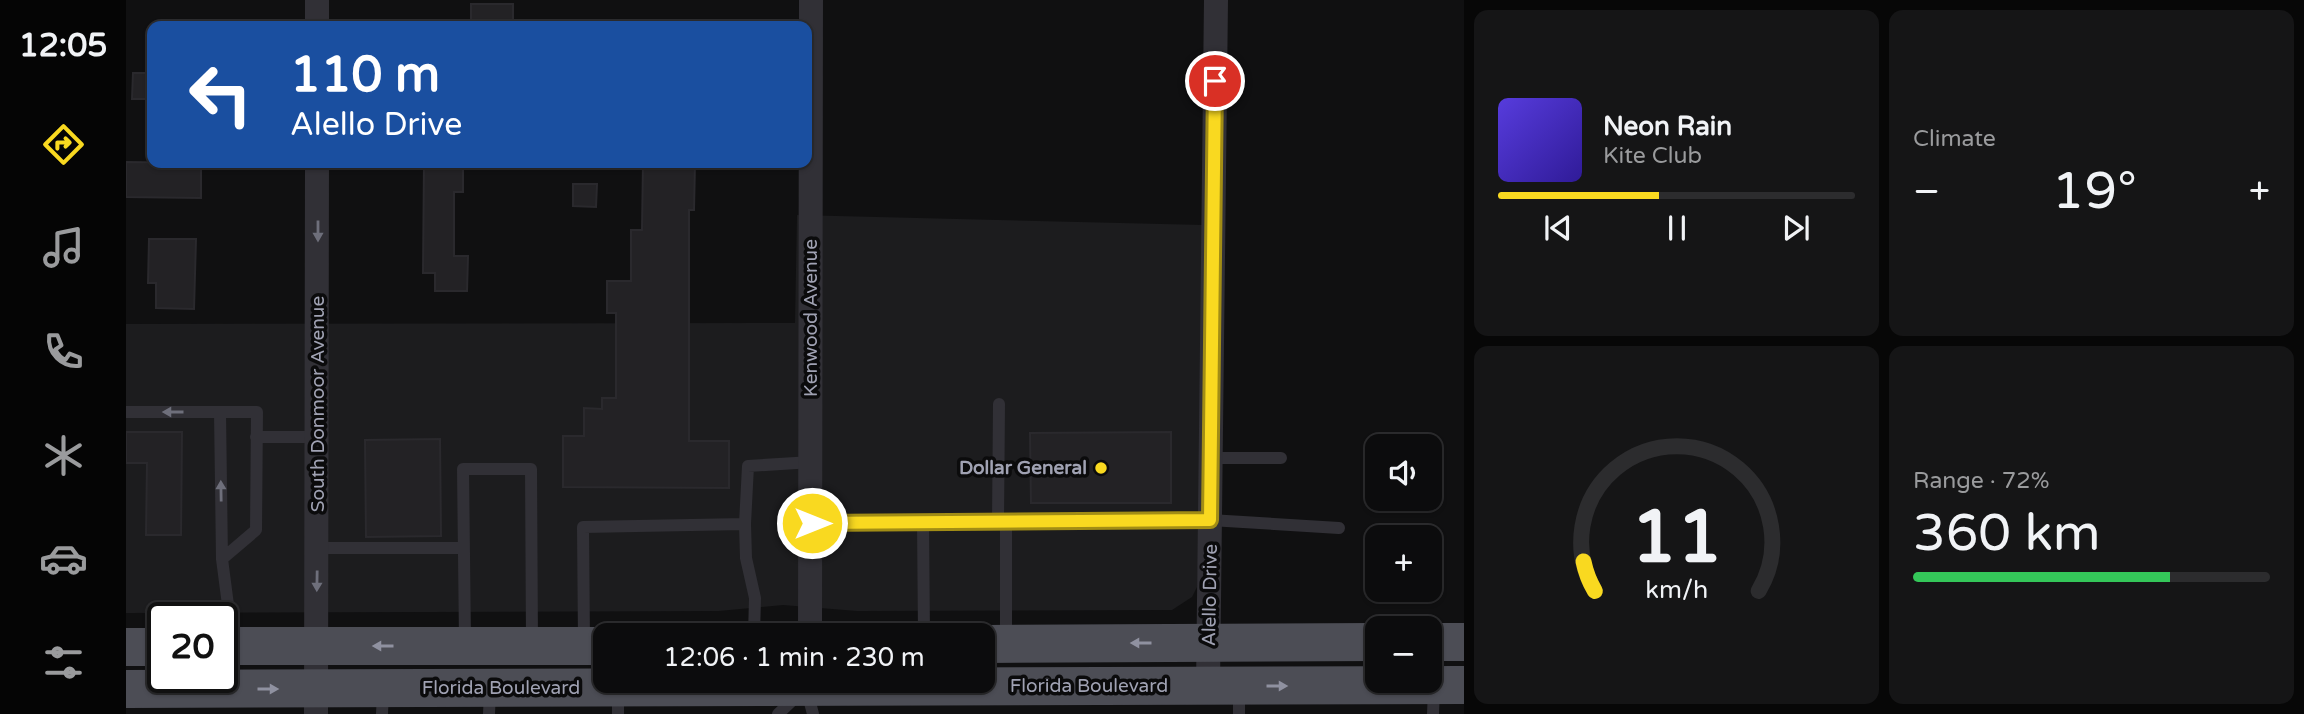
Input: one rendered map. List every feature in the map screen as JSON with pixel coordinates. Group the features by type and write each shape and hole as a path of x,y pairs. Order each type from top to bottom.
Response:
{"main road":[{"path":"995,644 1365,642"},
{"path":"1442,642 1464,642"},
{"path":"126,647 147,646"},
{"name":"Florida Boulevard","path":"238,663 316,646 593,646"},
{"name":"Florida Boulevard","path":"238,675 316,701 618,701 808,694 1444,695"},
{"path":"126,683 147,678"},
{"name":"Florida Boulevard","path":"126,689 147,684"}],"street":[{"path":"317,0 317,21"},
{"name":"Kenwood Avenue","path":"811,0 811,21"},
{"name":"Alello Drive","path":"1216,0 1209,643 1229,695"},
{"name":"South Donmoor Avenue","path":"316,701 317,168"},
{"name":"Kenwood Avenue","path":"810,623 811,168"}],"lane":[{"path":"995,644 1002,521 999,404"},
{"path":"126,412 257,412 256,530 222,559"},
{"path":"220,412 222,559 228,602"},
{"path":"256,437 318,437"},
{"path":"1211,458 1281,458"},
{"path":"754,623 755,598 746,558 748,466 812,462"},
{"path":"465,646 463,469 531,469 532,646"},
{"path":"812,523 1210,520 1339,528"},
{"path":"923,522 924,623"},
{"path":"593,626 583,527 745,524"},
{"path":"317,548 464,548"},
{"path":"778,714 808,694"}],"shaded area":[{"path":"797,215 1204,225 1201,501 1197,587 1192,597 1172,610 857,611 783,605 719,611 238,613 238,602 147,602 147,613 126,613 126,324 795,323"}],"building":[{"path":"471,4 513,4 513,21 471,21"},
{"path":"133,73 147,73 147,99 132,99"},
{"path":"126,162 147,162 147,168 201,168 201,198 126,197"},
{"path":"424,168 463,168 463,192 454,192 454,256 468,256 467,291 435,291 435,273 423,273"},
{"path":"643,168 695,168 694,210 689,210 689,441 729,441 729,488 563,487 563,436 584,436 584,408 602,409 602,398 616,398 616,313 607,313 607,281 631,281 631,230 642,230"},
{"path":"573,184 597,184 596,207 573,206"},
{"path":"149,239 196,239 194,309 156,308 156,283 148,283"},
{"path":"126,432 182,432 181,535 146,535 147,463 126,463"},
{"name":"Dollar General","path":"1171,432 1171,503 1031,503 1030,433"},
{"path":"440,439 441,536 366,537 365,440"}],"place":[{"name":"Dollar General","path":"1101,468"}],"route":[{"path":"812,523 1210,520 1215,81"}]}
